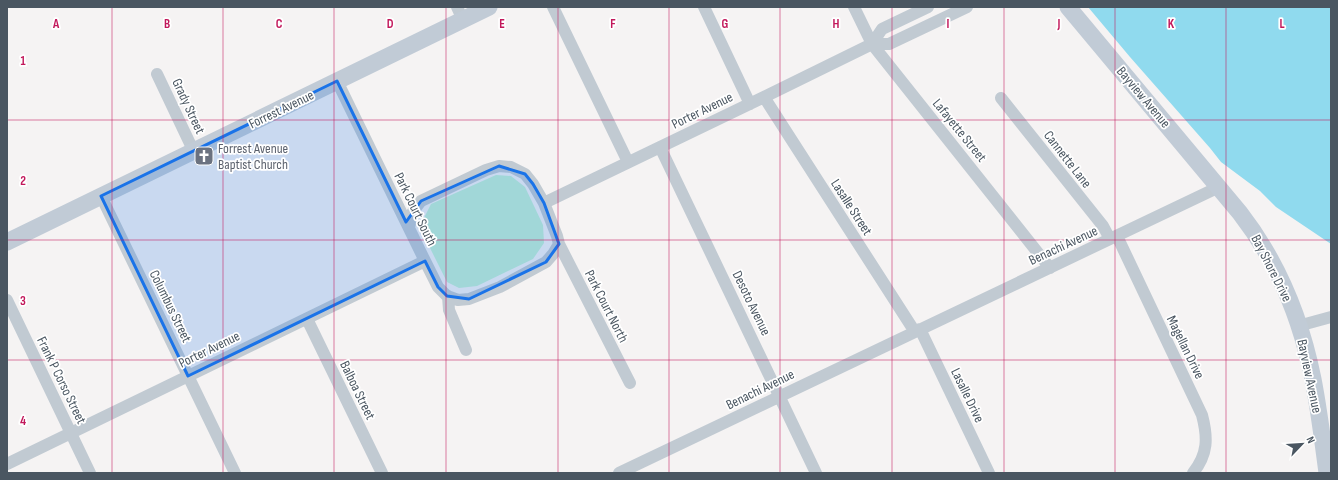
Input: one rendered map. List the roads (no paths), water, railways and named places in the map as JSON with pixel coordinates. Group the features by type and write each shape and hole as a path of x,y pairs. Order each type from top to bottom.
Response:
{"street":[{"path":"553,7 628,162"},
{"path":"704,7 750,104"},
{"name":"Lafayette Street","path":"854,7 872,44 1050,268"},
{"name":"Porter Avenue","path":"872,44 882,29 928,7"},
{"name":"Porter Avenue","path":"544,203 872,44 889,44 967,7"},
{"name":"Bayview Avenue","path":"1068,7 1219,187"},
{"name":"Forrest Avenue","path":"7,242 338,81 472,11"},
{"name":"Grady Street","path":"157,74 194,152"},
{"name":"Park Court South","path":"338,81 438,287 448,296"},
{"name":"Lasalle Street","path":"764,97 917,331"},
{"name":"Cannette Lane","path":"1001,98 1113,237"},
{"name":"Desoto Avenue","path":"660,147 816,473"},
{"name":"Park Court North","path":"409,228 412,213 421,201 486,170 499,166 511,167 525,174 533,184 544,203 557,236 558,244 630,383"},
{"name":"Benachi Avenue","path":"619,473 1219,187"},
{"name":"Bay Shore Drive","path":"1219,187 1245,219 1262,245 1283,283 1298,326"},
{"name":"Columbus Street","path":"100,196 235,473"},
{"name":"Magellan Drive","path":"1113,237 1202,415 1206,431 1206,445 1202,458 1193,473"},
{"path":"466,350 449,310 448,296 458,300 468,299 500,287 546,262 553,254 558,244"},
{"name":"Porter Avenue","path":"7,464 425,261"},
{"name":"Frank P Corso Street","path":"7,300 90,473"},
{"path":"1298,326 1331,317"},
{"name":"Balboa Street","path":"307,319 382,473"},
{"name":"Bayview Avenue","path":"1298,326 1313,380 1328,473"},
{"name":"Lasalle Drive","path":"917,331 989,473"}],"water":[{"path":"1088,7 1331,7 1331,244 1276,207 1260,191 1221,162"}],"place":[{"name":"Forrest Avenue Baptist Church","path":"204,156"}]}
